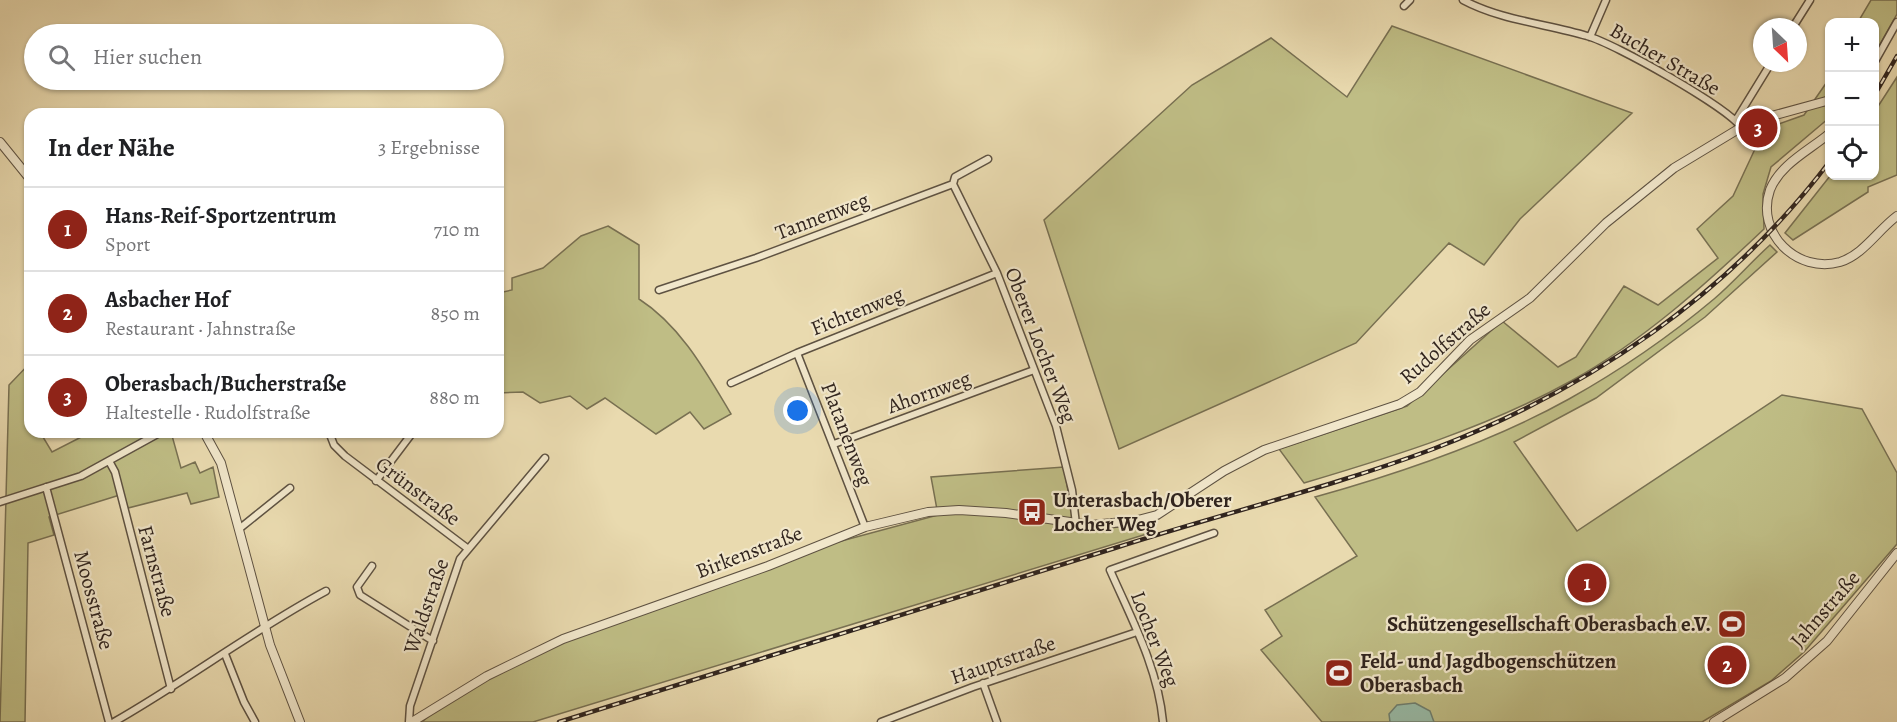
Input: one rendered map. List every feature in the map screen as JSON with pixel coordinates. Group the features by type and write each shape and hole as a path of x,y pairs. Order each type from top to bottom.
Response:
{"street":[{"path":"1404,6 1410,0"},
{"name":"Bucher Straße","path":"1463,0 1504,15 1609,44 1692,92 1736,120 1741,127"},
{"path":"1590,37 1606,0"},
{"path":"1799,18 1810,0"},
{"path":"1879,56 1897,22"},
{"path":"1736,120 1765,72"},
{"name":"Rudolfstraße","path":"1076,524 1134,521 1157,515 1224,471 1264,450 1400,404 1420,392 1470,340 1530,298 1606,223 1674,168 1741,127 1825,102"},
{"path":"1825,137 1777,176 1770,189 1767,205 1770,225 1782,246 1797,260 1820,265 1841,261 1861,250 1897,216"},
{"path":"0,142 24,172"},
{"name":"Tannenweg","path":"659,290 756,258 953,184 955,177 988,159"},
{"name":"Oberer Locher Weg","path":"953,184 997,273 1034,370 1062,449 1072,490 1076,524"},
{"name":"Fichtenweg","path":"730,383 797,353 997,273"},
{"name":"Platanenweg","path":"797,353 865,527"},
{"name":"Ahornweg","path":"834,444 1034,370"},
{"path":"0,502 81,476 150,438"},
{"path":"207,438 221,463 264,626 300,722"},
{"name":"Grünstraße","path":"331,438 334,445 345,456 376,481 468,548"},
{"path":"376,481 408,438"},
{"name":"Waldstraße","path":"410,722 410,706 460,559 545,458"},
{"name":"Farnstraße","path":"109,461 115,472 171,689"},
{"name":"Moosstraße","path":"46,487 109,722"},
{"path":"238,529 290,488"},
{"name":"Birkenstraße","path":"450,696 563,639 768,566 865,527 928,512 959,510 1036,516 1076,524"},
{"name":"Locher Weg","path":"1163,722 1157,684 1110,570 1214,533"},
{"name":"Jahnstraße","path":"1714,722 1785,678 1827,641 1897,553"},
{"path":"372,566 357,586 360,595 433,641"},
{"path":"114,722 171,689 264,626 326,591"},
{"name":"Hauptstraße","path":"880,722 983,683 1137,632"},
{"path":"225,654 244,702 255,722"},
{"path":"983,683 997,722"},
{"name":"Waldstraße","path":"410,722 450,696"}],"shaded area":[{"path":"1871,0 1897,0 1897,14 1879,46 1879,18 1860,18"},
{"path":"1392,26 1632,113 1520,219 1484,265 1449,243 1356,343 1119,449 1044,220 1192,85 1271,38 1347,97"},
{"path":"1897,77 1897,175 1868,187 1868,192 1793,240 1785,233 1827,180 1879,180 1879,105"},
{"path":"1825,85 1825,121 1771,167 1763,194 1764,229 1672,311 1598,365 1507,413 1407,451 1304,483 1279,449 1407,406 1502,321 1558,367 1576,357 1624,286 1658,305 1718,258 1697,229 1733,196 1755,149 1742,137 1804,115"},
{"path":"608,226 639,245 639,299 668,322 680,336 702,366 731,414 704,429 690,412 656,434 605,398 587,409 570,396 540,403 523,392 504,393 504,292 512,290 512,278 543,268 581,236"},
{"path":"1770,245 1777,252 1705,317 1596,398 1514,442 1577,531 1782,395 1862,409 1897,473 1897,544 1804,652 1771,681 1702,722 1322,722 1261,650 1282,636 1265,610 1357,556 1315,497 1380,478 1477,443 1569,399 1662,340 1721,292"},
{"path":"24,369 24,438 44,438 52,452 79,438 173,438 181,468 195,462 200,473 213,467 219,497 191,504 187,493 128,508 123,494 49,517 54,535 28,543 25,722 0,722 9,385"},
{"path":"1064,467 1074,526 1091,530 1147,524 1150,533 533,722 422,722 437,709 536,649 834,543 938,515 931,477"},
{"path":"1415,703 1430,711 1434,722 1390,722 1389,714 1397,705"}],"railway":[{"path":"1879,87 1897,56"},
{"path":"559,722 1354,476 1433,449 1491,425 1547,398 1601,367 1652,333 1701,295 1747,254 1790,209 1825,167"}],"place":[{"name":"Oberasbach/Bucherstraße","path":"1758,128"},
{"name":"Unterasbach/Oberer Locher Weg","path":"1032,512"},
{"name":"Hans-Reif-Sportzentrum","path":"1587,583"},
{"name":"Schützengesellschaft Oberasbach e.V.","path":"1732,624"},
{"name":"Asbacher Hof","path":"1727,665"},
{"name":"Feld- und Jagdbogenschützen Oberasbach","path":"1339,673"}]}
